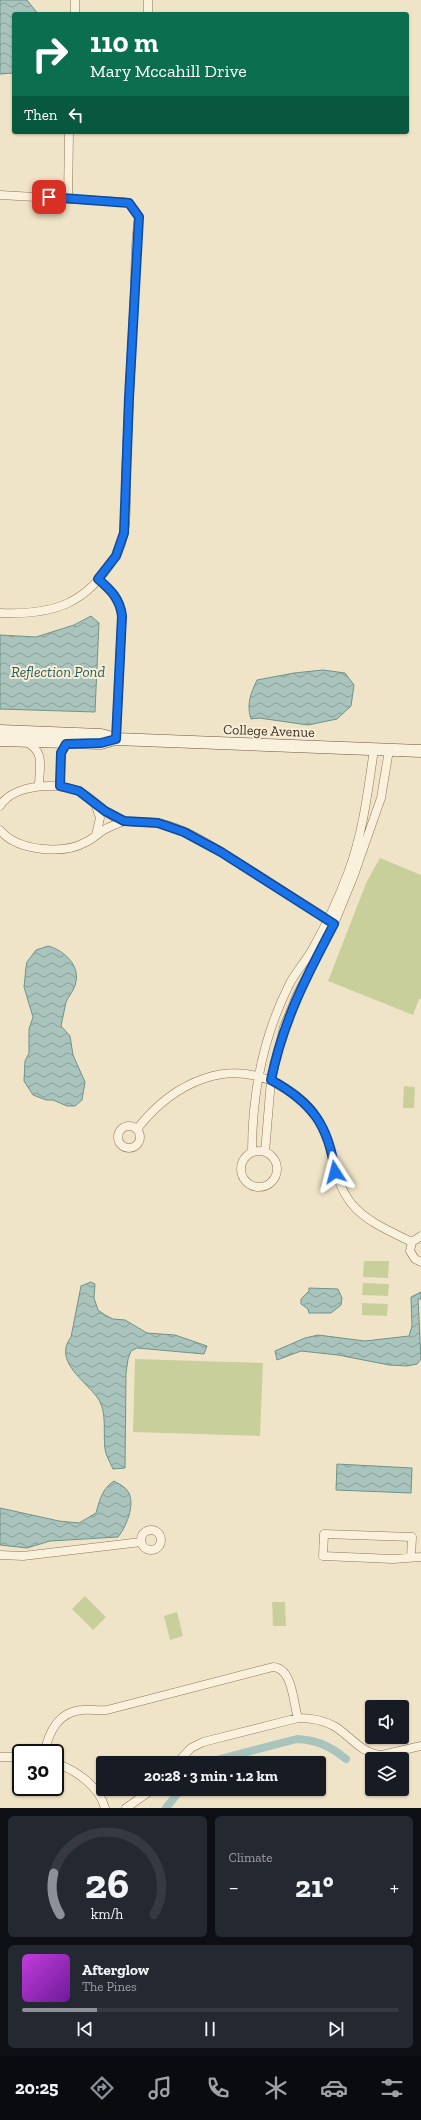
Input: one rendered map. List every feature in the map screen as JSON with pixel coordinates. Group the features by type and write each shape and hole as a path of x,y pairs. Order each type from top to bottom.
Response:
{"street":[{"path":"75,0 75,12"},
{"path":"148,0 148,12"},
{"path":"68,198 69,134"},
{"path":"0,194 129,203 139,217 129,398 124,533 116,556 82,596 58,608 32,614 0,613"},
{"path":"98,579 119,602 122,616 116,739"},
{"name":"College Avenue","path":"0,731 101,735 116,739 421,751"},
{"name":"College Avenue","path":"0,740 101,743 116,739"},
{"path":"24,741 34,746 39,754 39,786"},
{"path":"60,786 61,753 68,742"},
{"path":"252,1152 253,1117 259,1077 267,1042 282,999 331,922 348,872 365,812 374,749"},
{"path":"265,1152 271,1080 282,1035 297,995 331,922 352,882 375,816 389,750"},
{"path":"0,806 2,802 24,789 39,786 60,786 79,791 105,811 124,821 158,823 184,832 221,852 331,922"},
{"path":"95,803 100,818 96,835"},
{"path":"365,812 375,816"},
{"path":"0,830 6,837 25,847 54,849 86,842 96,835 124,821"},
{"path":"137,1128 168,1097 199,1080 224,1074 259,1077 271,1080 303,1101 316,1116 329,1142 337,1179 351,1203 374,1222 412,1242"},
{"path":"252,1152 265,1152 274,1159 278,1169 277,1175 270,1184 260,1188 254,1187 245,1181 241,1170 244,1159 252,1152"},
{"path":"421,1236 412,1242 410,1251 412,1255 421,1262"},
{"path":"411,1557 412,1537 324,1534 323,1556 393,1559 421,1557"},
{"path":"0,1555 23,1556 141,1542"},
{"path":"47,1744 51,1730 56,1723 71,1713 81,1710 107,1710 273,1667 281,1669 286,1675 298,1718"},
{"path":"183,1756 203,1742 298,1718 314,1719 329,1724 363,1749 376,1755 421,1746"},
{"path":"0,1757 12,1757"},
{"path":"64,1767 78,1774 92,1786 102,1798 105,1808"},
{"path":"126,1808 143,1796"}],"green space":[{"path":"380,858 421,875 421,999 419,999 413,1015 328,981 367,881"},
{"path":"404,1086 415,1087 414,1108 403,1108"},
{"path":"364,1261 389,1261 388,1278 363,1277"},
{"path":"363,1283 389,1284 388,1296 362,1295"},
{"path":"362,1303 388,1304 387,1316 362,1315"},
{"path":"135,1359 263,1363 260,1436 133,1432"},
{"path":"85,1596 106,1617 93,1630 72,1609"},
{"path":"272,1602 285,1602 286,1626 273,1626"},
{"path":"177,1612 183,1636 170,1640 164,1616"}],"water":[{"path":"0,0 27,0 36,12 12,12 12,73 0,74"},
{"name":"Reflection Pond","path":"91,616 99,623 95,712 0,709 0,635 36,637 74,625"},
{"path":"323,670 345,673 354,685 351,706 337,719 308,725 259,718 251,719 249,703 257,680 294,673"},
{"path":"48,946 55,948 67,956 74,967 76,974 74,988 66,1002 61,1026 70,1036 73,1055 85,1082 82,1100 75,1106 67,1106 53,1100 46,1100 33,1095 24,1081 25,1061 29,1053 29,1029 33,1017 24,987 26,967 27,962 36,950"},
{"path":"91,1282 95,1284 94,1298 98,1310 105,1315 113,1319 125,1320 147,1333 175,1335 207,1346 204,1354 137,1348 131,1351 126,1373 125,1468 113,1469 105,1449 104,1417 99,1400 74,1371 66,1355 66,1346 71,1337 81,1286"},
{"path":"309,1288 338,1289 342,1298 341,1305 331,1313 309,1313 308,1309 301,1304 301,1299 309,1291"},
{"path":"421,1292 421,1299 418,1299 421,1359 417,1364 407,1366 389,1365 338,1355 301,1351 277,1360 275,1351 305,1338 318,1335 365,1341 409,1336 412,1326 411,1297"},
{"path":"337,1464 412,1468 411,1493 336,1490"},
{"path":"114,1481 125,1488 131,1499 128,1520 118,1537 50,1541 27,1548 0,1545 0,1508 59,1521 79,1523 96,1513 104,1491"}],"waterway":[{"path":"232,1756 297,1739 323,1744 346,1759"},
{"path":"166,1808 175,1796"}],"route":[{"path":"49,197 129,203 139,217 129,398 124,533 116,556 98,579 110,590 119,602 122,616 116,739 101,743 68,742 62,749 61,753 60,786 79,791 105,811 124,821 158,823 184,832 221,852 334,924 297,995 284,1028 271,1080 293,1093 313,1112 329,1142 335,1172"}]}
